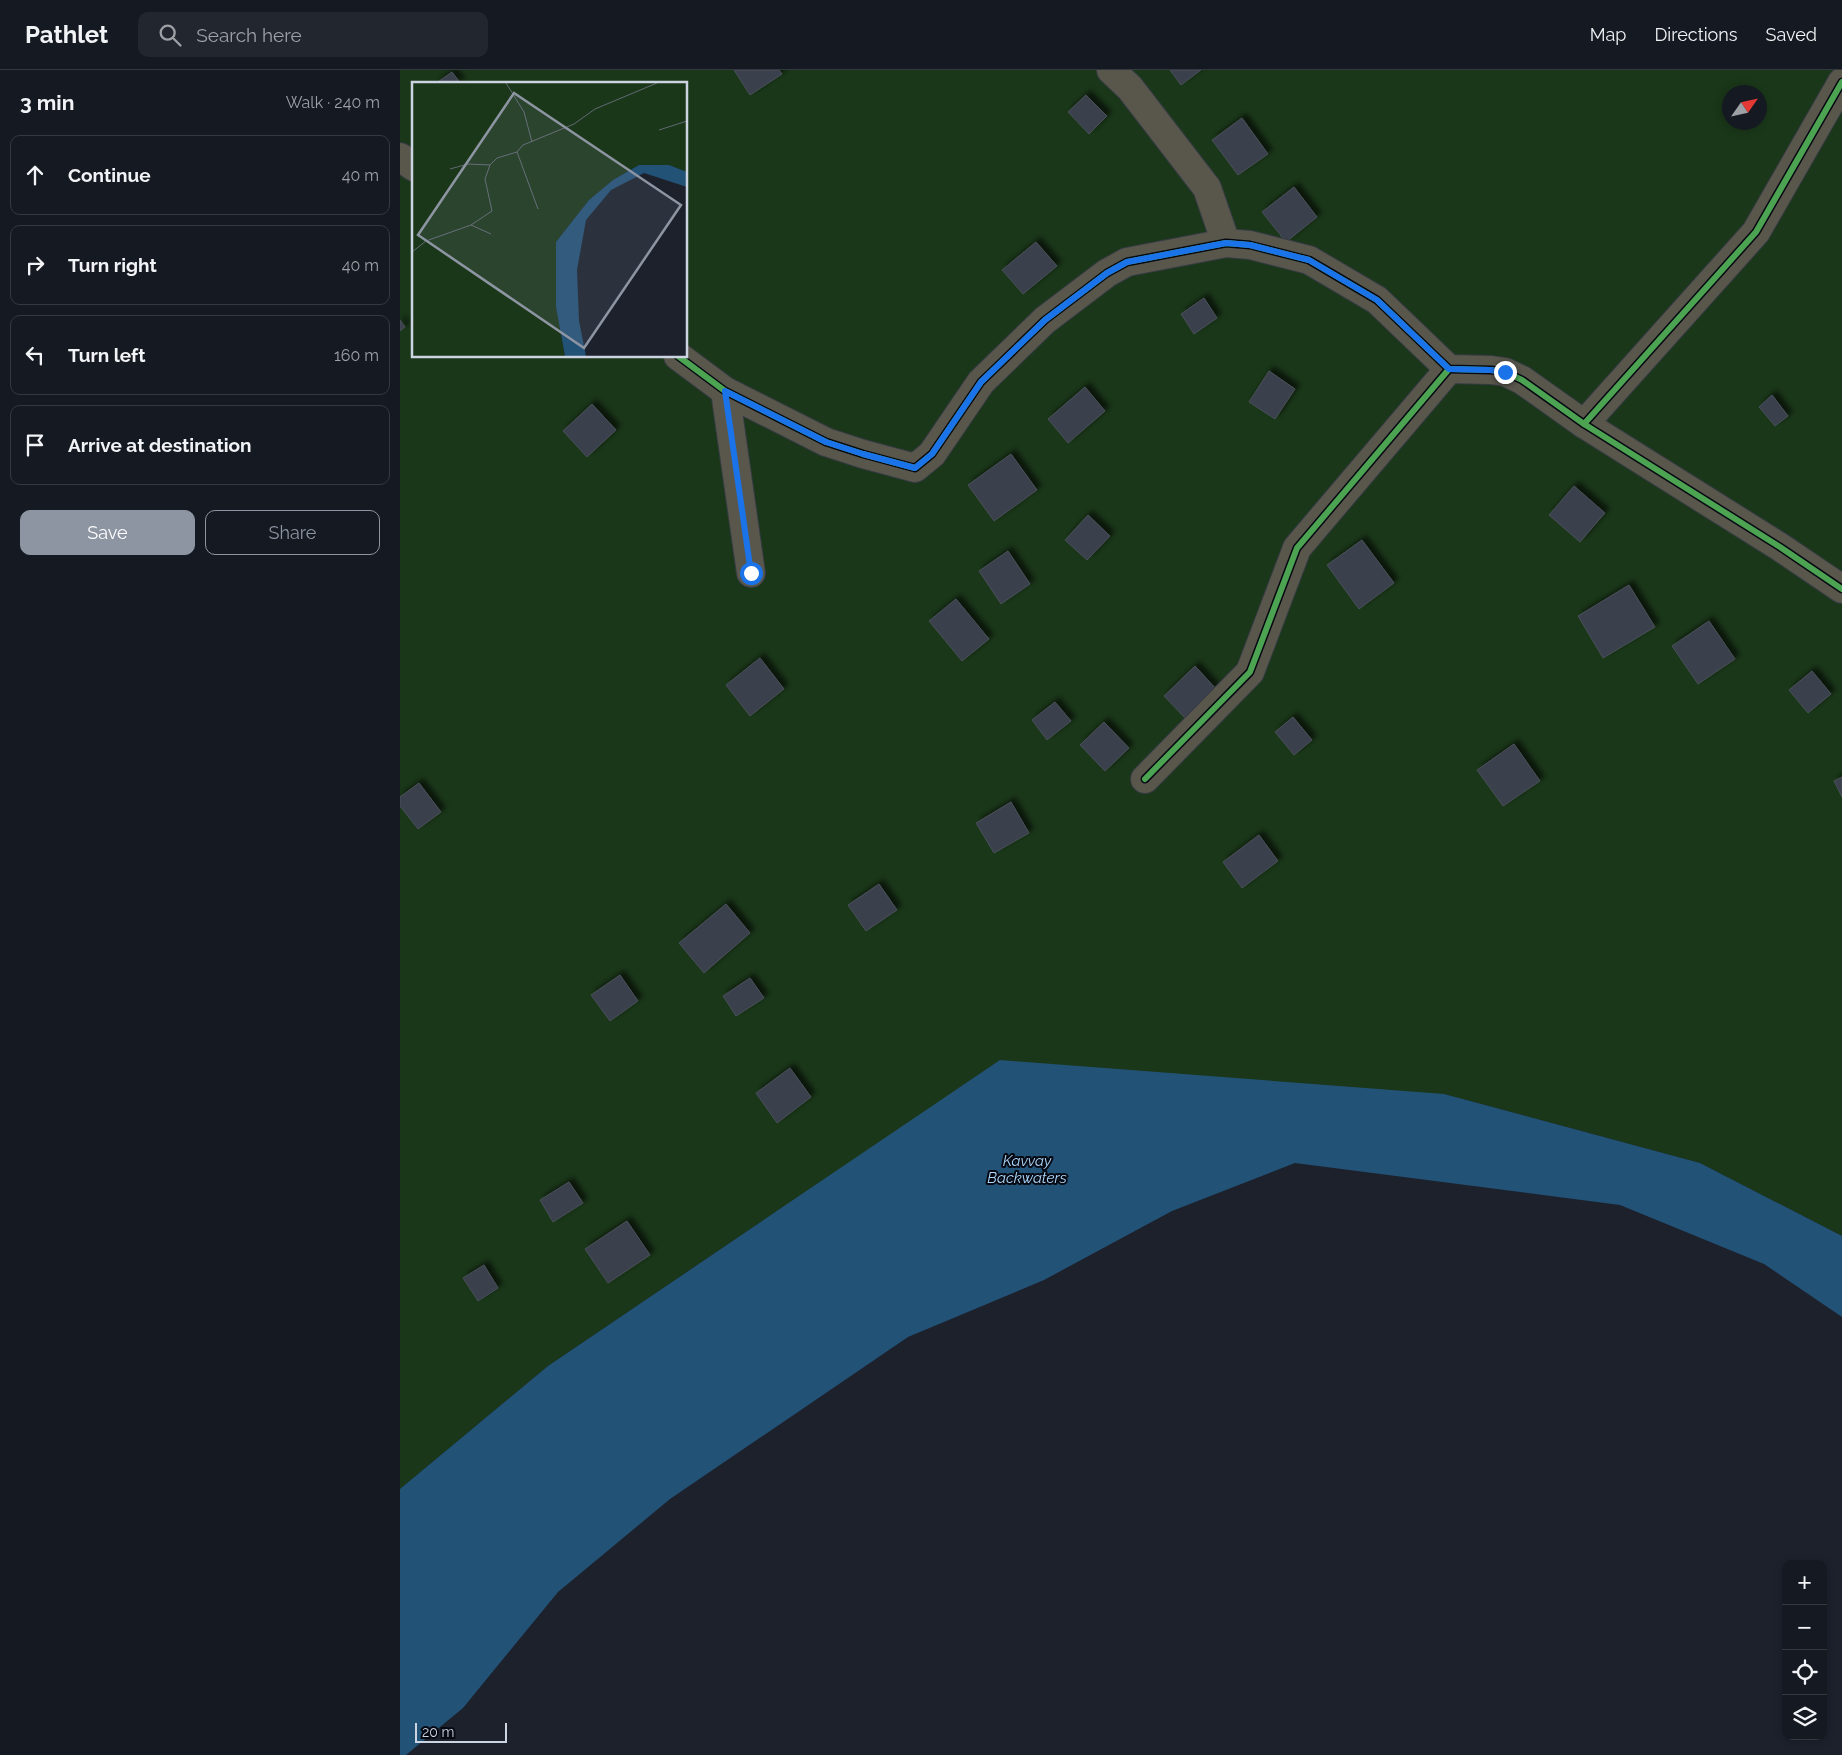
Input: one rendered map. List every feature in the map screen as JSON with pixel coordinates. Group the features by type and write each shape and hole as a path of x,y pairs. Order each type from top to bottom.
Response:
{"street":[{"path":"1111,70 1130,88 1207,188 1226,243"},
{"path":"1584,424 1756,232 1842,82"},
{"path":"400,157 412,166"},
{"path":"681,358 725,391 826,442 915,468 932,454 981,382 1045,320 1107,273 1127,262 1226,243 1250,245 1309,260 1377,300 1449,369 1505,372 1522,380 1584,424 1780,547 1842,589"},
{"path":"1145,779 1250,672 1297,548 1449,369"},
{"path":"725,391 751,573"}],"green space":[{"path":"400,70 1842,70 1842,1236 1700,1163 1444,1094 774,1213 548,1366 400,1489"}],"water":[{"name":"Kavvay Backwaters","path":"1000,1060 1444,1094 1700,1163 1842,1236 1842,1317 1764,1264 1620,1205 1295,1163 1172,1211 1044,1280 908,1337 670,1499 558,1592 463,1708 406,1755 400,1755 400,1489 548,1366"}],"building":[{"path":"734,70 779,70 782,74 750,95"},
{"path":"1170,70 1201,70 1181,85"},
{"path":"452,72 460,82 438,82"},
{"path":"1086,95 1107,116 1089,134 1068,112"},
{"path":"1242,118 1268,154 1238,175 1212,140"},
{"path":"1294,187 1317,217 1286,242 1262,212"},
{"path":"1036,242 1057,266 1023,294 1002,270"},
{"path":"1204,298 1217,318 1194,334 1181,314"},
{"path":"400,320 405,327 400,331"},
{"path":"1269,371 1295,389 1275,419 1249,402"},
{"path":"1085,387 1105,411 1068,443 1048,419"},
{"path":"1772,395 1788,416 1775,426 1759,407"},
{"path":"592,404 616,430 587,457 563,431"},
{"path":"1011,454 1037,490 994,521 968,485"},
{"path":"1574,486 1605,513 1580,542 1549,515"},
{"path":"1088,515 1110,536 1087,560 1065,540"},
{"path":"1362,540 1394,583 1359,609 1327,565"},
{"path":"1008,551 1030,584 1001,604 979,571"},
{"path":"1629,585 1655,627 1603,658 1578,616"},
{"path":"956,599 989,639 962,661 929,621"},
{"path":"1709,621 1735,659 1698,684 1672,646"},
{"path":"760,658 784,689 750,716 726,685"},
{"path":"1195,666 1217,690 1186,719 1164,696"},
{"path":"1812,671 1831,694 1808,713 1789,690"},
{"path":"1055,702 1071,721 1047,740 1032,720"},
{"path":"1293,717 1312,740 1294,755 1275,732"},
{"path":"1104,722 1129,748 1105,771 1080,745"},
{"path":"1514,744 1540,781 1503,806 1477,770"},
{"path":"1842,777 1842,797 1834,781"},
{"path":"419,783 441,812 418,829 400,806 400,797"},
{"path":"1011,802 1029,833 994,853 976,823"},
{"path":"1259,835 1278,861 1242,888 1223,862"},
{"path":"879,884 897,910 866,931 848,905"},
{"path":"726,904 750,933 704,973 679,943"},
{"path":"620,975 638,1001 610,1021 591,995"},
{"path":"750,978 764,998 736,1016 723,996"},
{"path":"790,1068 811,1097 777,1123 756,1093"},
{"path":"569,1182 583,1203 553,1222 540,1200"},
{"path":"627,1221 650,1255 608,1283 585,1249"},
{"path":"484,1265 498,1288 478,1301 463,1278"}],"cycle path":[{"path":"1584,424 1756,232 1842,82"},
{"path":"681,358 725,391 826,442 915,468 932,454 981,382 1045,320 1107,273 1127,262 1226,243 1250,245 1309,260 1377,300 1449,369 1505,372 1522,380 1584,424 1780,547 1842,589"},
{"path":"1145,779 1250,672 1297,548 1449,369"}],"route":[{"path":"751,573 725,391 826,442 915,468 932,454 981,382 1045,320 1107,273 1127,262 1226,243 1250,245 1309,260 1377,300 1449,369 1505,372"}]}
